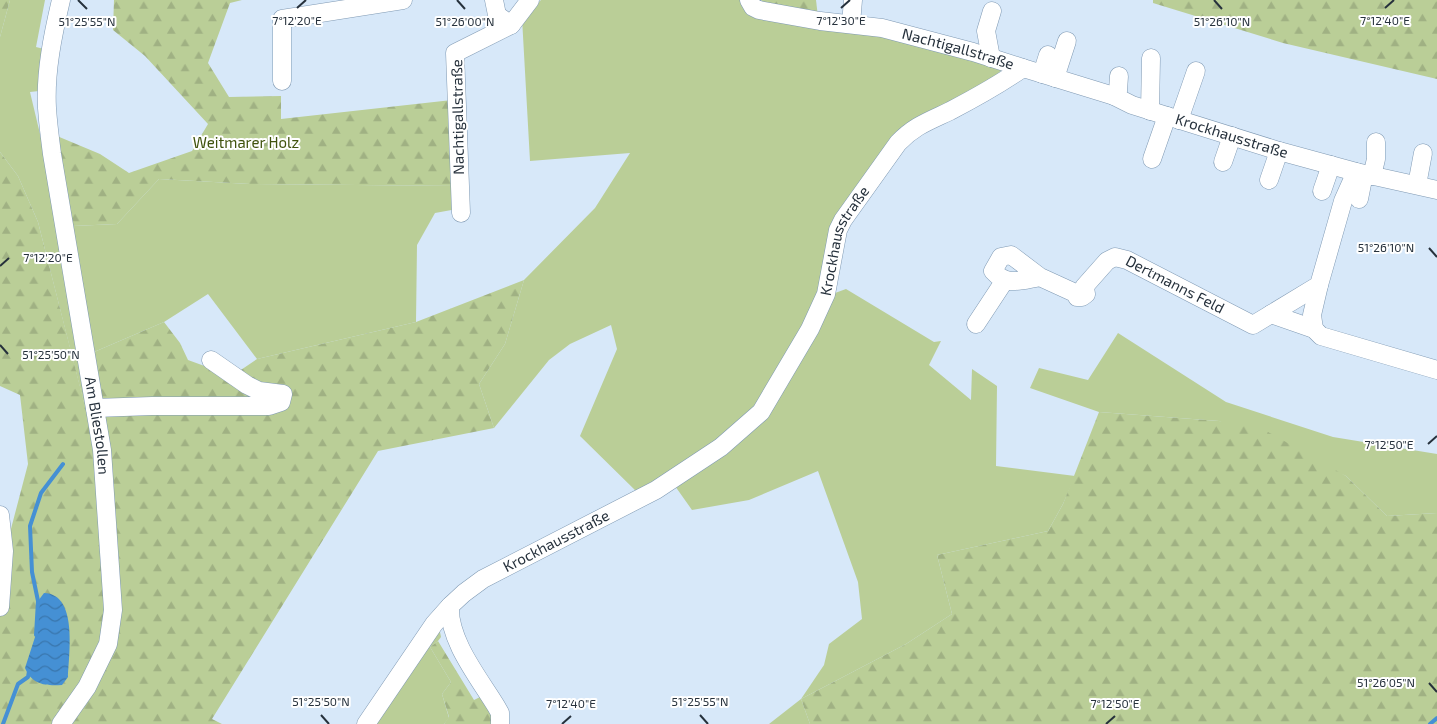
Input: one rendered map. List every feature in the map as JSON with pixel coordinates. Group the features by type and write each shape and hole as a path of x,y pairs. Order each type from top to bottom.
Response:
{"street":[{"name":"Am Bliestollen","path":"61,0 55,24 48,70 46,106 52,154 102,450 113,610 108,644 87,687 61,724"},
{"path":"282,81 282,19 403,0"},
{"path":"494,0 496,15 511,25"},
{"name":"Nachtigallstraße","path":"461,213 455,53 511,25 530,0"},
{"name":"Nachtigallstraße","path":"749,0 753,7 760,10 882,28 1023,68"},
{"path":"851,24 853,0"},
{"path":"985,56 986,31 992,11"},
{"path":"978,24 985,56"},
{"path":"1048,76 1067,41"},
{"path":"1048,55 1048,76"},
{"path":"1151,58 1168,117"},
{"name":"Krockhausstraße","path":"366,724 434,624 464,593 483,579 656,490 720,447 761,412 810,330 826,294 836,239 843,220 898,143 908,132 997,86 1023,68 1109,95 1168,117 1331,165 1371,161 1425,187"},
{"path":"1152,158 1168,117 1196,71"},
{"path":"1109,95 1118,91 1114,75"},
{"path":"1157,93 1168,117"},
{"path":"1168,117 1194,100"},
{"path":"1223,162 1232,136"},
{"path":"1270,180 1279,151"},
{"path":"1425,187 1427,154"},
{"path":"1359,199 1371,161"},
{"path":"1314,329 1312,315 1341,209 1371,161"},
{"path":"1322,192 1331,165"},
{"name":"Dertmanns Feld","path":"1004,280 993,271 1001,257 1011,256 1040,277 1079,290 1108,261 1115,258 1127,260 1253,325 1319,285"},
{"path":"976,324 1004,280 1007,282 1040,277"},
{"path":"1271,314 1314,329 1321,336 1437,370"},
{"path":"95,408 270,406 281,402 283,394 259,391 211,360"},
{"path":"0,515 4,551 0,607"},
{"path":"450,606 449,616 452,629 461,649 500,713 500,724"}],"green space":[{"path":"0,0 10,0 0,37"},
{"path":"10,0 45,0 36,47 44,49 39,91 30,92 45,155 73,226 117,224 159,179 250,184 458,186 457,209 435,213 417,245 416,322 257,359 208,294 164,322 94,352 97,389 87,415 38,222 18,176 0,152 0,37"},
{"name":"Weitmarer Holz","path":"114,0 242,0 230,3 208,63 229,97 281,96 281,119 452,100 458,186 250,184 159,179 117,224 73,226 57,136 100,154 129,173 192,151 208,124 145,56 113,30"},
{"path":"541,0 743,0 1003,69 984,86 907,125 850,200 826,276 804,328 752,412 703,453 639,494 580,436 617,349 611,325 570,344 549,360 494,428 479,384 505,344 524,280 595,208 630,153 530,161 522,18"},
{"path":"761,0 816,0 818,17 767,6"},
{"path":"1153,0 1437,0 1437,79 1283,43 1153,3"},
{"path":"0,152 18,176 38,222 87,414 94,352 164,322 180,343 188,360 232,376 257,359 416,322 524,280 505,344 479,384 494,428 378,451 212,719 222,724 0,724 0,550 7,544 28,464 20,395 0,386"},
{"path":"846,289 934,342 941,341 929,365 971,400 972,369 997,386 996,466 1075,476 1063,504 1048,531 937,555 952,614 906,644 801,699 824,665 829,644 862,619 858,582 818,471 749,500 692,510 675,486 766,415 835,293"},
{"path":"1118,333 1226,402 1333,437 1437,454 1437,513 1387,516 1346,476 1219,421 1099,412 1030,388 1039,368 1088,380"},
{"path":"1099,412 1219,421 1261,428 1346,476 1387,516 1437,513 1437,724 810,724 801,699 906,644 952,614 937,555 1048,531 1063,504"},
{"path":"436,629 440,632 441,637 430,647 451,682 442,694 449,718 444,724 370,724"},
{"path":"438,641 474,700 484,695 495,713 493,724 444,724 449,717 442,694 451,682 430,647"},
{"path":"801,699 810,724 769,724"}],"water":[{"path":"44,593 55,596 62,603 67,614 70,640 68,677 62,685 40,683 31,678 25,668 36,634 38,601"}],"waterway":[{"path":"36,635 38,601 32,572 30,526 41,493 63,464"},
{"path":"3,724 18,684 28,677 29,671"},
{"path":"1430,724 1437,718"}]}
